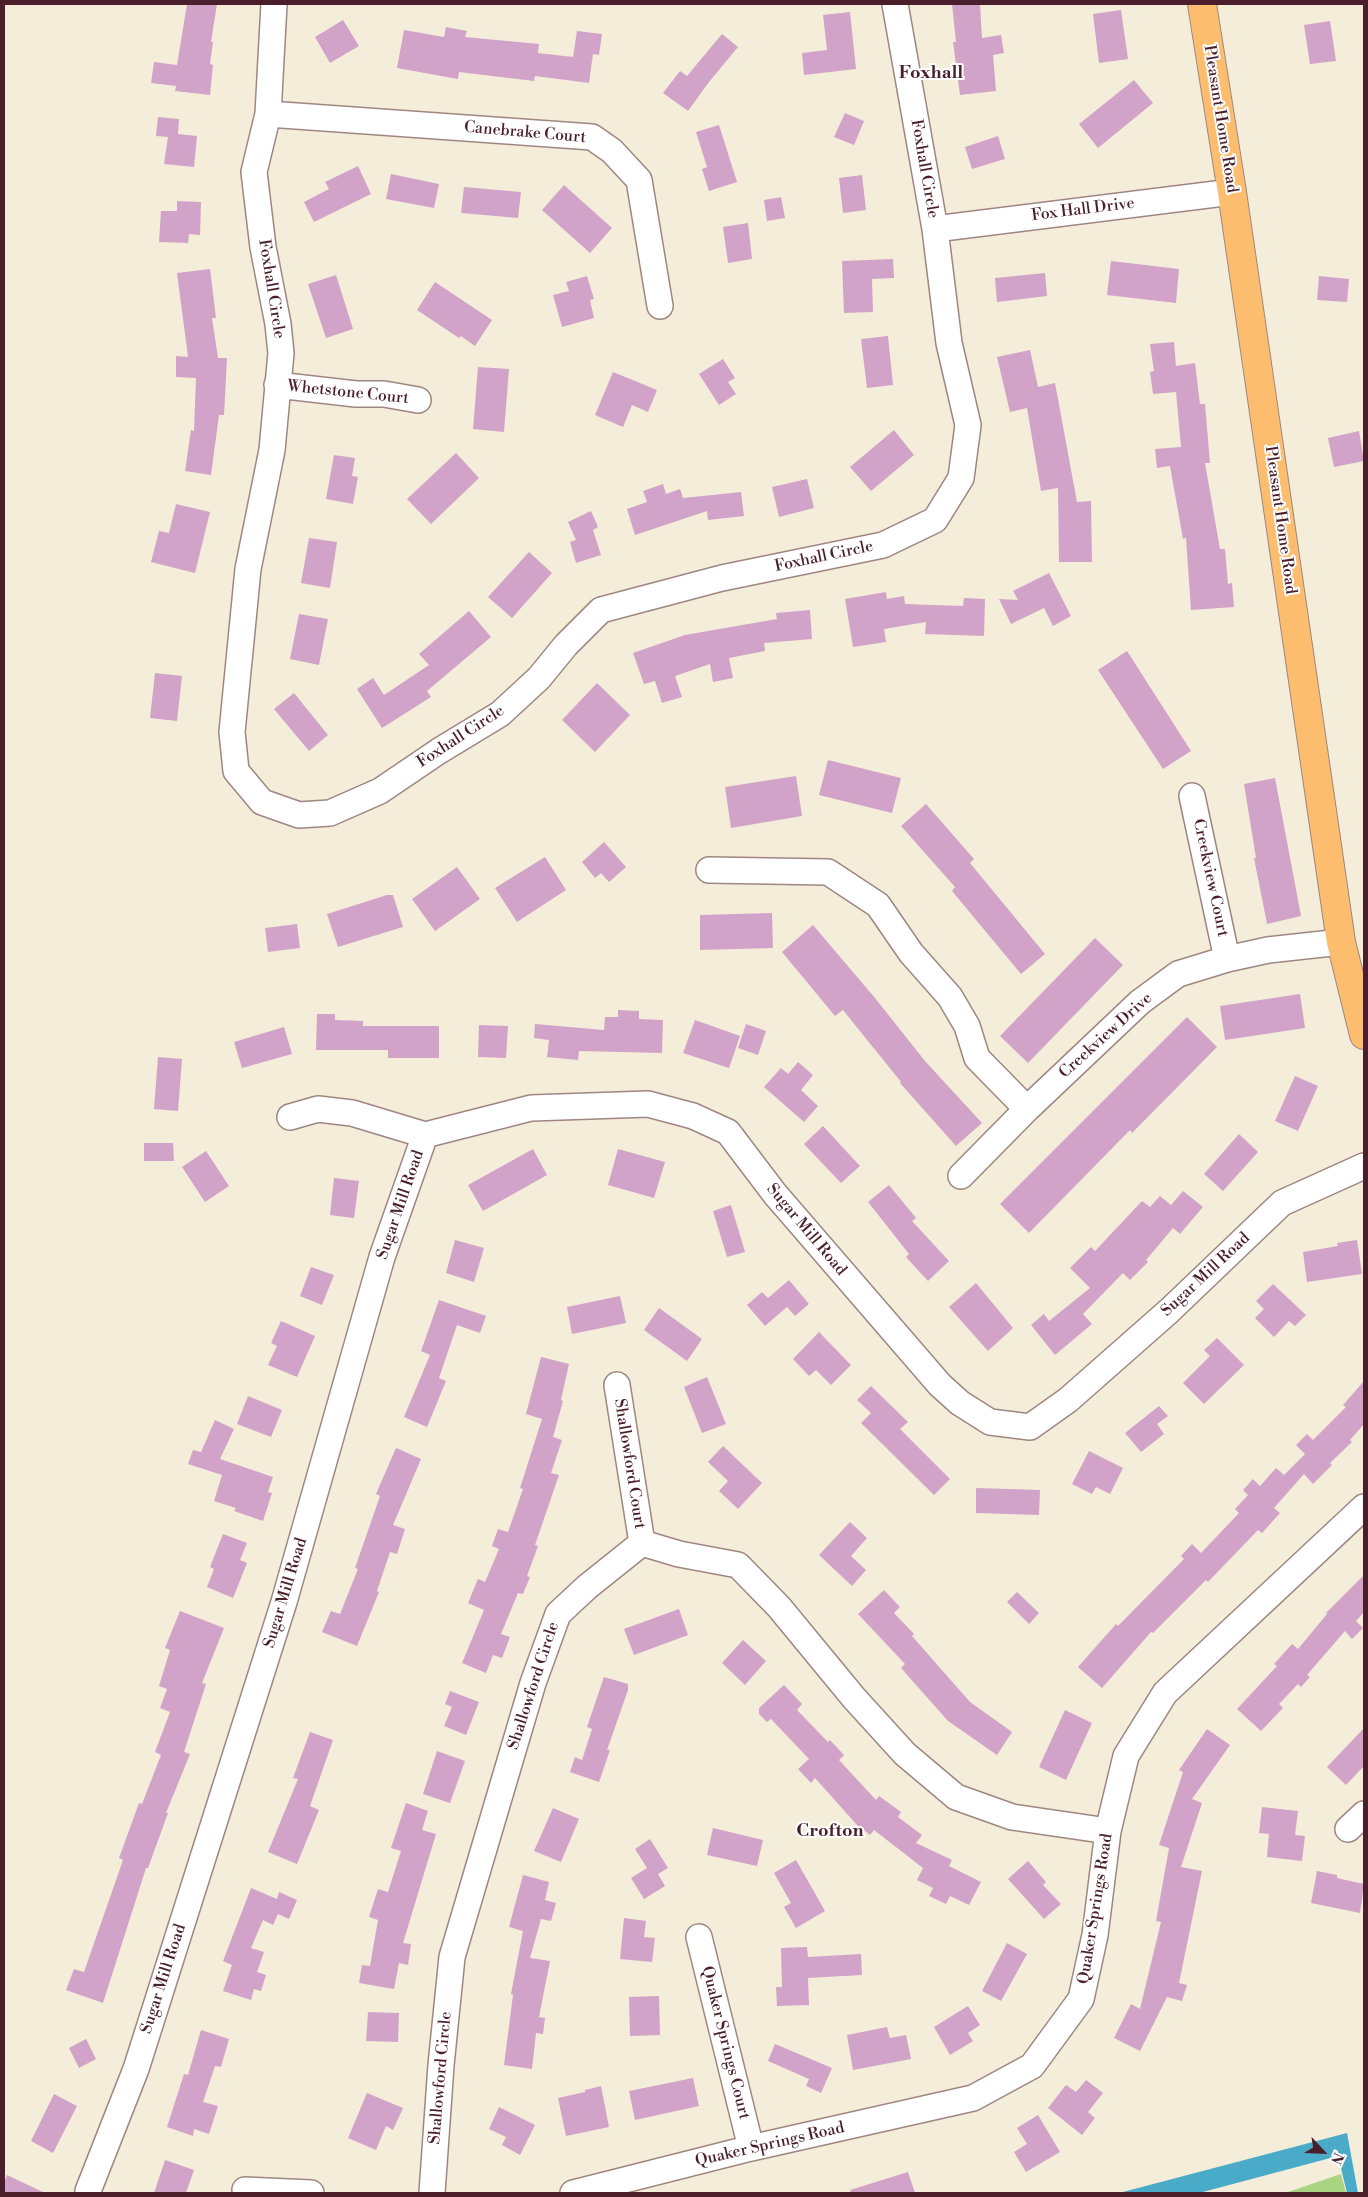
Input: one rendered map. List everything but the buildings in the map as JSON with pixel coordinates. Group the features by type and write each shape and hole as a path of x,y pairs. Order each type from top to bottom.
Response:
{"main road":[{"name":"Pleasant Home Road","path":"1202,4 1232,192 1341,942 1364,1035"}],"street":[{"name":"Foxhall Circle","path":"274,4 268,114 254,172 263,247 278,324 281,353 272,450 248,569 237,664 232,732 236,771 262,802 299,815 330,813 380,791 500,714 539,678 566,645 601,610 722,578 883,545 935,520 961,478 968,425 949,343 935,229 895,4"},
{"name":"Canebrake Court","path":"268,114 592,137 612,151 639,180 660,306"},
{"name":"Fox Hall Drive","path":"935,229 1232,192"},
{"name":"Whetstone Court","path":"277,385 356,394 384,394 418,400"},
{"name":"Creekview Court","path":"1192,796 1228,959"},
{"path":"709,870 828,872 878,905 911,953 950,997 967,1026 977,1058 1027,1109"},
{"name":"Creekview Drive","path":"961,1176 1027,1109 1140,1002 1178,974 1228,959 1268,950 1341,942"},
{"name":"Sugar Mill Road","path":"88,2191 144,2041 284,1602 382,1257 425,1136 530,1108 648,1104 693,1116 728,1132 781,1201 947,1391 960,1403 990,1422 1030,1426 1068,1400 1155,1323 1282,1203 1364,1166"},
{"path":"290,1117 318,1108 352,1113 425,1136"},
{"name":"Shallowford Court","path":"617,1385 642,1544"},
{"name":"Quaker Springs Road","path":"573,2193 751,2148 973,2098 1032,2066 1082,1999 1095,1935 1108,1831 1126,1756 1165,1693 1364,1507"},
{"path":"642,1544 679,1554 738,1565 779,1607 854,1698 905,1754 956,1797 1012,1818 1108,1831"},
{"name":"Shallowford Circle","path":"432,2193 440,2065 452,1957 533,1683 558,1614 587,1587 642,1544"},
{"name":"Quaker Springs Court","path":"699,1937 751,2148"},
{"path":"246,2190 311,2193"}],"green space":[{"path":"1341,2174 1346,2193 1285,2193"}],"water":[{"path":"1347,2133 1358,2193 1347,2193 1338,2156 1199,2193 1119,2193"}],"district":[{"name":"Foxhall","path":"931,74"},
{"name":"Crofton","path":"830,1832"}]}
